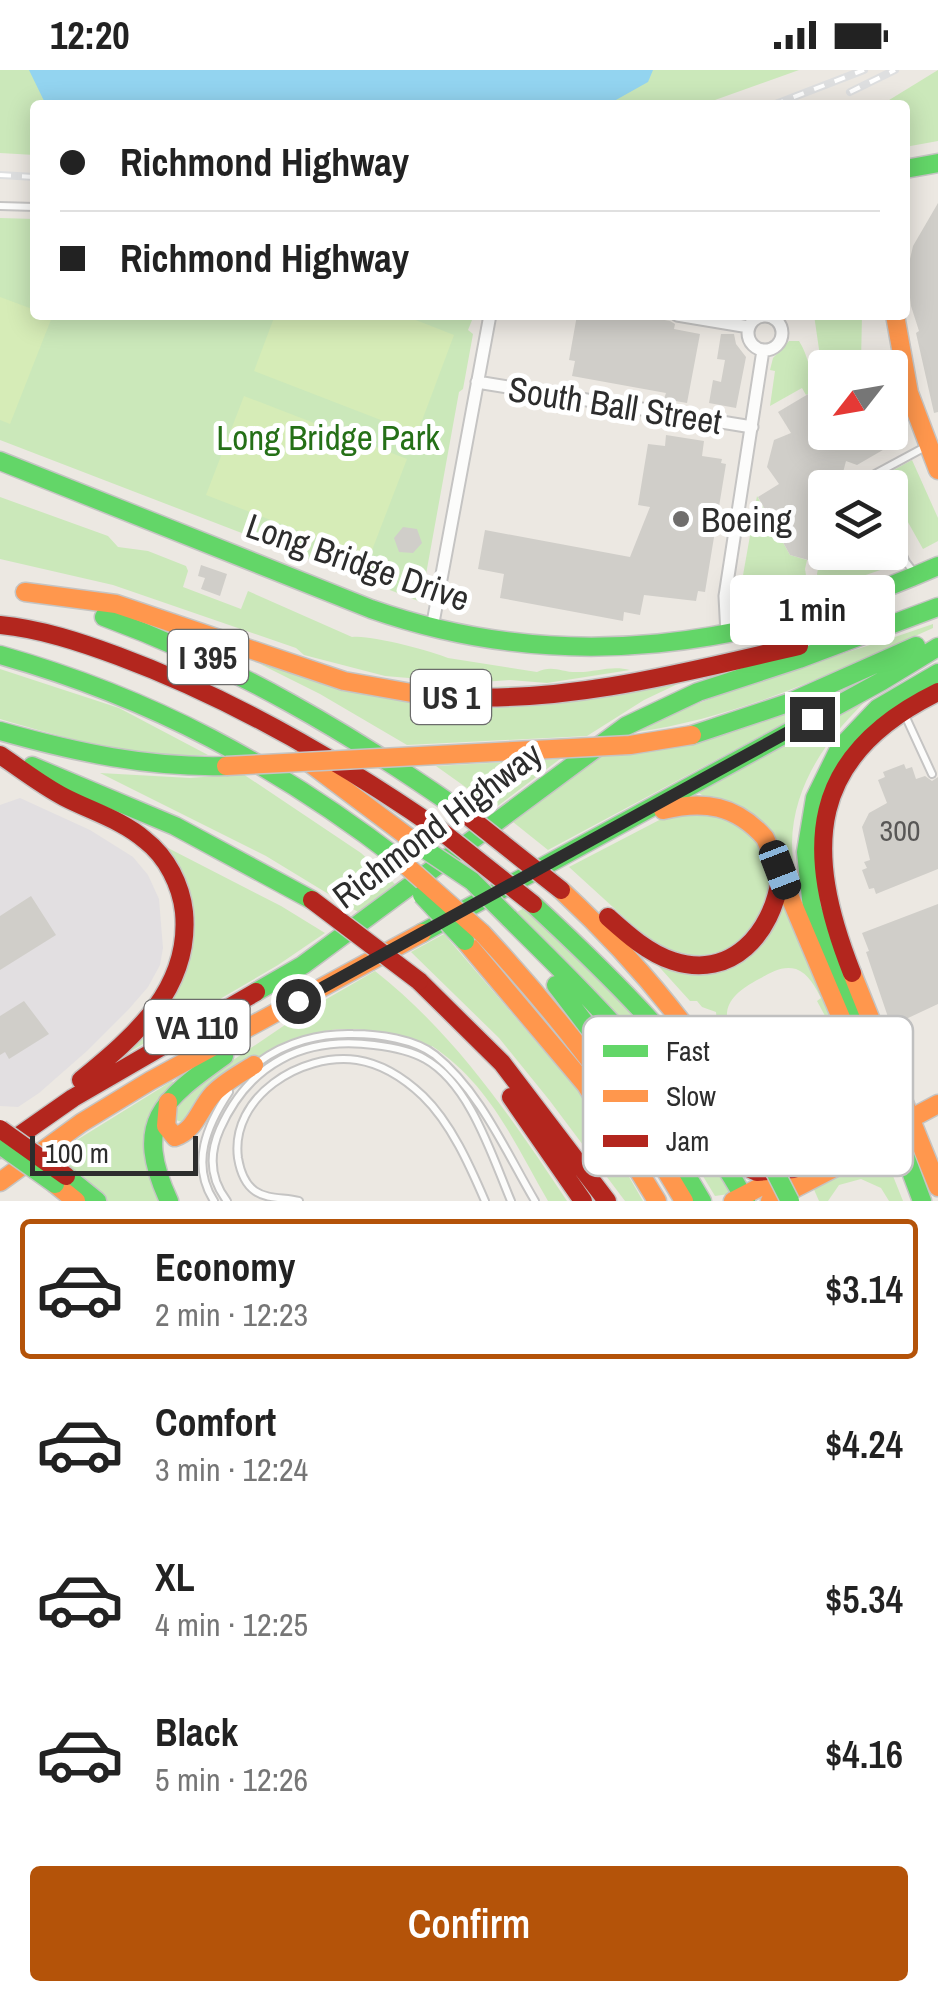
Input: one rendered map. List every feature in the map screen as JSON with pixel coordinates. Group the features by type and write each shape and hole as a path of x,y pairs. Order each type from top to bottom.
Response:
{"main road":[{"path":"910,168 938,163"},
{"path":"896,320 909,393 938,470"},
{"name":"Long Bridge Drive","path":"0,461 365,606 432,628 488,639 585,647 668,643 727,635 824,613 938,566"},
{"name":"US 1","path":"19,591 109,602 352,684 455,698 537,694 633,681 886,627"},
{"name":"I 395","path":"19,591 152,634 238,671 346,732 464,813 561,890 610,937 679,1016"},
{"name":"Richmond Highway","path":"0,1146 73,1098 304,965 626,726 688,696 938,607"},
{"path":"0,628 19,626 80,642 190,684 336,762 441,831 533,904 647,1016"},
{"path":"0,628 108,662 219,709 293,752 472,881 583,1019"},
{"name":"US 1","path":"0,731 108,760 168,768 630,745 692,735 778,707 938,638"},
{"name":"Richmond Highway","path":"0,1182 99,1112 938,647"},
{"path":"0,655 126,696 214,736 302,788 398,864 583,1049"},
{"path":"891,712 938,673"},
{"path":"859,1016 812,908 811,807 826,769 849,735 938,692"},
{"path":"0,755 63,797 115,820 147,841 174,877 183,901 186,931 179,972 152,1016 104,1062 0,1146 97,1201"},
{"path":"0,755 142,811 256,867 312,900 419,981 502,1063 583,1168"},
{"path":"622,824 683,804 714,804 742,815 770,845 840,1016"},
{"path":"561,890 597,907 662,956 701,966 739,955 760,938 778,901 780,870"},
{"path":"505,921 601,1016"},
{"path":"473,937 583,1081"},
{"path":"419,981 508,1092 583,1201"},
{"path":"170,1201 155,1170 150,1139 156,1115 195,1075 328,985"},
{"path":"172,1095 164,1113 165,1125 172,1136 181,1137 190,1131 211,1096 254,1066"},
{"path":"913,1118 938,1104"},
{"path":"0,1129 60,1180 76,1201"},
{"path":"913,1141 938,1187"},
{"path":"913,1164 922,1201"},
{"path":"589,1176 608,1201"},
{"path":"643,1176 654,1201"},
{"path":"669,1176 684,1201"},
{"path":"688,1176 702,1201"},
{"path":"730,1176 741,1199 782,1176"},
{"path":"766,1176 773,1201 821,1176"},
{"name":"I 395","path":"774,1176 790,1201"}],"street":[{"path":"432,628 489,320"},
{"path":"707,320 750,327"},
{"path":"755,320 750,327 752,344 763,350"},
{"path":"763,350 779,342 782,334 780,324 773,320"},
{"path":"727,635 725,596 763,350"},
{"name":"South Ball Street","path":"477,382 752,427"}],"lane":[{"path":"0,206 30,207"},
{"path":"883,470 927,446"},
{"path":"908,565 917,576"},
{"path":"891,712 932,774"},
{"path":"214,1201 203,1178 201,1154 230,1091 269,1054 296,1042 336,1034 394,1038 432,1052 477,1102 534,1201"},
{"path":"227,1201 213,1173 212,1154 236,1097 273,1062 326,1044 357,1042 394,1048 427,1060 448,1080 470,1108 511,1201"},
{"path":"300,1201 256,1192 246,1182 236,1144 240,1125 250,1106 291,1073 314,1063 360,1060 390,1070 437,1111 485,1201"}],"shaded area":[{"path":"20,798 90,830 133,857 148,875 159,899 163,948 160,965 148,987 128,1010 88,1050 18,1107 0,1106 0,805"}],"green space":[{"path":"0,70 799,70 715,100 30,100 30,155 0,153"},
{"path":"938,70 938,141 910,146 910,100 889,100"},
{"name":"Long Bridge Park","path":"0,218 30,219 30,320 472,320 468,330 473,334 421,602 0,440"},
{"path":"0,297 30,308 30,320 51,320 10,424 0,420"},
{"path":"273,320 416,320 454,335 417,434 254,371"},
{"path":"815,320 862,320 861,350 819,350"},
{"path":"789,341 799,341 808,361 808,394 802,388 770,406 773,358"},
{"path":"244,396 407,459 369,558 206,495"},
{"path":"912,460 938,518 938,541 923,549 908,522 908,470 894,470"},
{"path":"757,496 790,555 807,560 809,594 748,608 739,598"},
{"path":"0,497 108,536 118,547 148,551 186,566 183,587 241,609 248,591 352,637 385,640 448,658 537,672 630,670 547,683 469,683 385,676 304,655 296,648 113,585 0,559"},
{"path":"818,570 880,570 822,590"},
{"path":"933,624 933,628 861,660 751,704 636,732 745,686"},
{"path":"260,664 357,691 684,681 644,700 587,736 407,745"},
{"path":"0,669 119,708 208,755 127,750 0,719"},
{"path":"850,688 548,850 513,822 596,758"},
{"path":"873,694 829,742 799,799 792,843 798,898 778,847 699,793"},
{"path":"560,759 495,808 436,766"},
{"path":"100,773 190,778 243,774 361,853 395,884 358,912 266,856"},
{"path":"719,813 755,834 773,876 762,920 732,949 697,957 670,951 649,940 569,867 667,816"},
{"path":"168,848 325,933 114,1061 181,982"},
{"path":"784,904 834,1016 825,1016 811,981 791,968 767,974 743,989 731,1001 727,1016 716,1016 697,1001 690,1001 652,959 705,971"},
{"path":"526,907 632,1016 609,1016 517,912"},
{"path":"444,934 581,1094 583,1145 499,1038 411,952"},
{"path":"375,971 457,1050 503,1108 567,1201 548,1201 499,1116 452,1061 432,1046 429,1049 390,1035 355,1029 323,1031 294,1040 239,1074 182,1122 173,1119 180,1102 195,1086 304,1012"},
{"path":"172,1081 160,1098 161,1201 107,1201 51,1156"},
{"path":"606,1176 629,1176 643,1201 625,1201"},
{"path":"703,1176 721,1176 730,1190 729,1194 715,1196"},
{"path":"831,1176 893,1176 903,1201 889,1201 881,1188 861,1179 839,1185 828,1201 819,1201 812,1185"}],"water":[{"path":"29,70 653,70 648,82 616,100 44,100"}],"building":[{"path":"938,203 938,412 934,413 911,306 913,246"},
{"path":"576,320 664,320 675,324 674,329 700,334 687,403 664,399 666,393 572,376 575,361 569,360"},
{"path":"721,334 734,334 746,357 736,408 709,403 713,380 721,382 725,360 717,359"},
{"path":"808,394 808,450 883,450 857,465 846,461 844,470 808,470 808,560 790,555 758,497 779,484 767,467 774,440 791,433 778,412"},
{"name":"Boeing","path":"666,435 704,441 702,456 722,459 721,463 726,464 705,592 698,591 696,601 644,595 640,615 624,612 623,621 500,598 504,574 478,569 485,530 630,557 650,507 638,505 648,444 665,446"},
{"path":"403,527 417,529 422,543 413,553 399,552 394,538"},
{"path":"201,565 227,574 220,596 201,589 205,578 198,576"},
{"path":"904,764 906,769 912,767 916,779 925,776 932,781 938,777 938,869 876,894 874,888 869,889 862,870 867,868 864,862 870,860 862,827 869,813 887,803 878,780 885,777 883,772"},
{"path":"31,896 56,935 0,970 0,916"},
{"path":"938,904 938,1004 912,1016 888,1016 862,933"},
{"path":"24,1001 49,1034 9,1059 5,1052 0,1055 0,1016"}],"railway":[{"path":"786,100 864,70"},
{"path":"850,92 895,70"},
{"path":"0,175 30,177"}],"traffic: fast":[{"path":"910,168 938,163"},
{"path":"0,461 371,609 444,630 516,642 587,647 729,633 869,594 938,566"},
{"path":"256,992 303,965 626,726 698,692 938,607"},
{"path":"104,617 199,657 290,703 378,755 464,813"},
{"path":"692,735 788,703 916,646"},
{"path":"422,933 938,647"},
{"path":"0,655 109,692 211,738 307,794 401,861"},
{"path":"853,1016 812,908 806,852 815,798 839,749 878,708 938,673"},
{"path":"0,731 112,757 226,766"},
{"path":"32,766 175,826 312,900"},
{"path":"420,846 472,881 509,918"},
{"path":"422,895 465,941"},
{"path":"533,904 646,1016"},
{"path":"509,918 606,1016"},
{"path":"556,985 583,1020"},
{"path":"169,1201 154,1152 159,1116 184,1087 224,1056"},
{"path":"0,1145 55,1184"},
{"path":"66,1176 97,1201"},
{"path":"687,1176 702,1201"},
{"path":"731,1176 746,1201"},
{"path":"777,1176 790,1201"},
{"path":"913,1176 922,1201"}],"traffic: slow":[{"path":"896,320 909,393 938,470"},
{"path":"25,592 116,604 344,681 423,695 461,697"},
{"path":"226,766 630,745 692,735"},
{"path":"303,758 420,846"},
{"path":"663,810 718,808 743,818 765,838 840,1016"},
{"path":"401,861 482,933"},
{"path":"561,890 613,941 676,1016"},
{"path":"0,1182 81,1123 150,1081 422,933"},
{"path":"482,933 583,1052"},
{"path":"465,941 583,1081"},
{"path":"852,973 869,1016"},
{"path":"168,1102 166,1126 175,1137 193,1124 217,1090 254,1065"},
{"path":"913,1117 938,1104"},
{"path":"913,1125 938,1187"},
{"path":"642,1176 657,1201"},
{"path":"668,1176 684,1201"},
{"path":"733,1201 781,1176"},
{"path":"770,1201 819,1176"},
{"path":"55,1184 76,1201"}],"traffic: jam":[{"path":"0,625 89,646 203,692 325,756 441,831"},
{"path":"461,697 589,690 799,646"},
{"path":"852,973 826,886 823,846 828,810 840,776 862,745 895,717 938,692"},
{"path":"0,755 56,792 145,840 166,863 182,902 184,939 169,987 139,1028 81,1080"},
{"path":"464,813 561,890"},
{"path":"441,831 533,904"},
{"path":"608,917 664,958 694,965 713,964 731,958 758,934 776,899 780,879"},
{"path":"312,900 419,981"},
{"path":"419,981 502,1063 583,1169"},
{"path":"0,1149 73,1098 256,992"},
{"path":"511,1097 583,1201"},
{"path":"0,1129 66,1176"},
{"path":"588,1176 607,1201"}],"place":[{"name":"Boeing","path":"681,519"}],"route":[{"path":"298,1001 812,719"}]}
